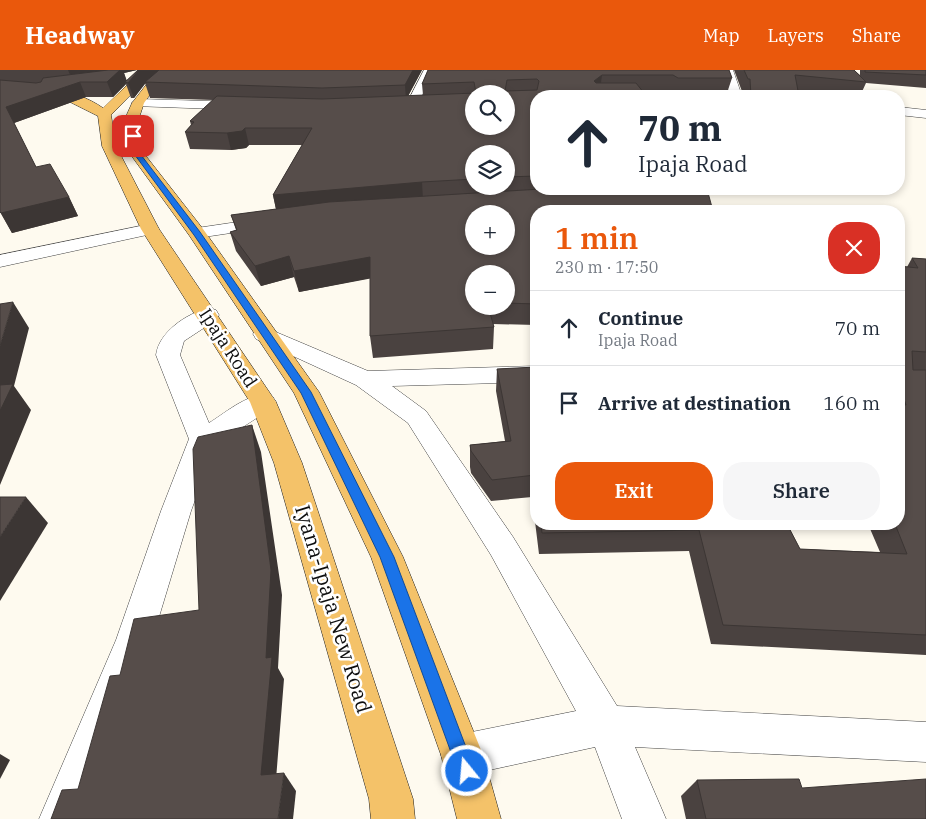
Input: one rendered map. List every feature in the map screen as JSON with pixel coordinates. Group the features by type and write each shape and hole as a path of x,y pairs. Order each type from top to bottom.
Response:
{"main road":[{"path":"171,70 150,88 138,103 131,121 135,151 197,233 264,334 306,392 387,557 462,755 479,819"},
{"path":"119,80 147,72"},
{"path":"26,89 79,98 92,104 104,114 147,72"},
{"path":"0,88 26,89 78,86"},
{"name":"Ipaja Road","path":"104,114 109,146 150,229 208,315 263,402"},
{"name":"Iyana-Ipaja New Road","path":"263,402 288,463 391,799 393,819"}],"street":[{"path":"412,105 429,70"},
{"path":"728,70 734,90"},
{"path":"138,103 255,107"},
{"path":"905,112 926,114"},
{"path":"197,233 290,220"},
{"path":"0,260 150,229"},
{"path":"61,819 134,640 176,511 203,439 168,355 168,348 172,339 208,315"},
{"path":"264,334 365,378 417,417 502,546 606,725 644,819"},
{"path":"365,378 530,374"},
{"name":"Ipaja Road","path":"203,439 263,402"},
{"path":"462,755 606,725 926,742"}],"building":[{"path":"120,70 107,82 80,82 6,107 36,167 50,164 69,197 1,213 0,80 36,83 41,82 43,78"},
{"path":"138,70 128,83 125,82"},
{"path":"159,70 413,70 405,85 322,88 145,82"},
{"path":"428,70 729,70 732,78 678,78 673,75 602,75 594,81 596,83 636,83 642,90 537,90 539,81 537,79 507,80 506,85 475,85 474,82 422,84"},
{"path":"744,70 854,70 866,82 795,75 798,90 751,90 750,79 748,79"},
{"path":"865,70 926,70 926,75 865,72"},
{"path":"530,90 530,176 515,177 515,145 465,145 465,180 273,195 312,128 245,128 242,131 227,133 185,132 194,122 190,121 217,96 322,99 465,93 465,135 515,135 515,91"},
{"path":"530,190 530,195 709,195 711,205 530,205 530,304 515,303 515,265 465,265 465,315 491,315 494,327 370,336 370,257 294,271 289,256 255,266 230,232 237,230 231,215 329,202 465,194 515,195 515,191"},
{"path":"912,258 926,259 926,352 912,351 913,370 926,370 926,635 723,625 699,530 790,530 800,549 907,554 897,530 905,530 905,267 918,268"},
{"path":"13,302 0,346 0,304"},
{"path":"530,367 530,476 492,480 471,451 470,445 511,441 497,369"},
{"path":"13,384 0,411 0,385"},
{"path":"252,425 271,570 266,658 272,657 261,775 284,773 278,819 51,819 62,790 78,789 110,676 120,675 134,619 199,610 193,449 198,437"},
{"path":"0,497 26,497 0,537"},
{"path":"542,530 699,530 542,533"},
{"path":"799,779 802,788 926,779 926,819 706,819 697,780"}],"route":[{"path":"133,136 135,151 197,233 264,334 306,392 387,557 467,771"}]}
